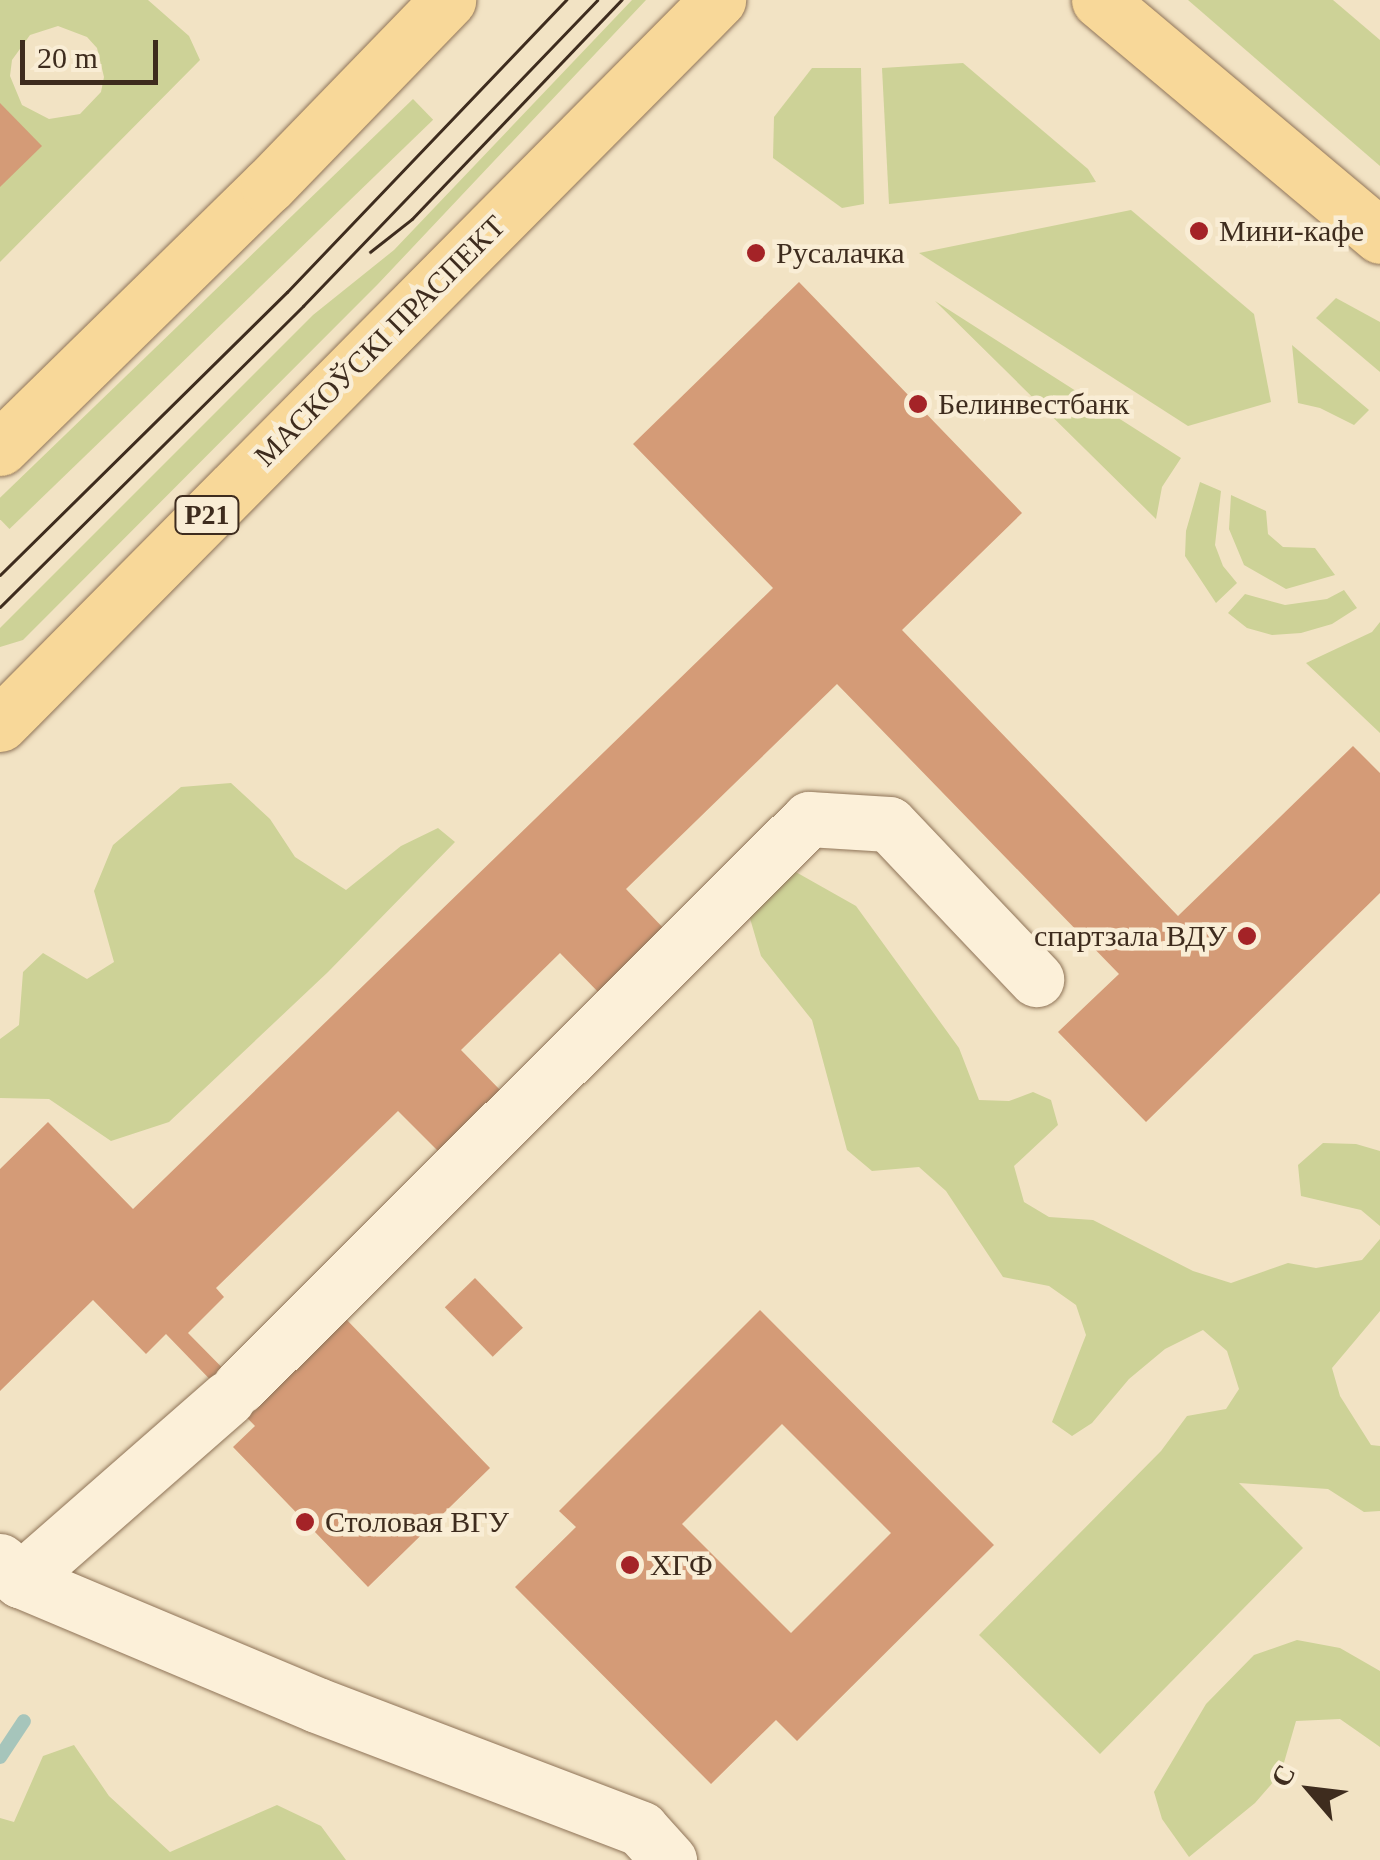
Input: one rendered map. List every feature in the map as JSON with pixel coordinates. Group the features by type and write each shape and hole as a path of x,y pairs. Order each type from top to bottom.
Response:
{"main road":[{"path":"0,448 268,186 448,0"},
{"path":"1098,0 1380,236"},
{"name":"МАСКОЎСКІ ПРАСПЕКТ","path":"0,724 720,3"},
{"path":"0,678 40,672 76,646"}],"lane":[{"path":"668,1860 641,1829 317,1705 10,1570 234,1392 808,819 889,824 1036,979"}],"green space":[{"path":"0,0 148,0 189,36 200,60 0,262","holes":["58,26 87,37 97,48 104,77 101,92 80,114 49,119 22,105 10,76 12,60 30,35"]},
{"path":"632,0 646,0 378,284 23,640 0,647 0,628 313,315 394,250"},
{"path":"1188,0 1333,0 1380,40 1380,166"},
{"path":"963,63 1088,169 1096,182 889,204 882,68"},
{"path":"812,68 861,68 864,204 842,208 773,158 774,117"},
{"path":"413,99 433,120 9,529 0,519 0,498"},
{"path":"1131,210 1254,314 1271,402 1188,426 919,253"},
{"path":"1336,298 1380,322 1380,372 1316,318"},
{"path":"935,301 1181,458 1162,487 1156,519"},
{"path":"1292,345 1369,410 1354,425 1320,408 1298,403"},
{"path":"1200,482 1221,491 1215,545 1223,566 1237,583 1216,603 1185,556 1186,531"},
{"path":"1231,495 1266,511 1268,534 1283,547 1315,548 1335,575 1286,589 1244,565 1229,529"},
{"path":"1344,590 1357,608 1332,624 1301,633 1272,635 1247,628 1228,613 1245,594 1285,605 1327,599"},
{"path":"1380,622 1380,733 1306,663 1372,632"},
{"path":"231,783 270,819 295,857 346,890 401,846 438,828 455,842 328,972 169,1122 111,1141 49,1099 0,1098 0,1039 19,1025 23,972 43,953 87,979 114,962 94,891 113,845 181,787"},
{"path":"794,871 856,906 959,1048 979,1100 1009,1101 1033,1092 1051,1100 1058,1125 1014,1166 1024,1202 1049,1217 1093,1220 1193,1271 1231,1283 1288,1263 1316,1268 1362,1260 1380,1239 1380,1311 1332,1368 1340,1396 1371,1445 1380,1446 1380,1511 1364,1512 1328,1489 1239,1483 1303,1548 1100,1754 979,1635 1161,1451 1187,1416 1226,1409 1239,1389 1227,1351 1203,1330 1165,1349 1129,1379 1092,1423 1072,1436 1052,1422 1086,1335 1076,1305 1049,1286 1003,1277 946,1191 919,1167 872,1171 847,1150 812,1020 761,956 749,915"},
{"path":"1323,1143 1356,1144 1380,1151 1380,1226 1361,1210 1301,1196 1298,1165"},
{"path":"1297,1640 1340,1648 1380,1671 1380,1747 1340,1719 1296,1721 1281,1773 1255,1803 1189,1857 1162,1819 1154,1792 1206,1704 1254,1655"},
{"path":"74,1745 109,1796 170,1852 277,1805 321,1826 346,1860 0,1860 0,1818 14,1822 43,1756"}],"building":[{"path":"0,103 42,146 0,187"},
{"path":"799,282 1022,513 902,630 1178,916 1353,746 1380,773 1380,893 1146,1122 1058,1032 1119,974 837,684 626,889 668,933 603,997 560,953 461,1050 504,1094 442,1155 398,1111 216,1288 224,1297 188,1333 256,1402 344,1317 490,1468 368,1587 233,1447 255,1426 166,1334 146,1354 93,1300 0,1391 0,1169 48,1122 133,1209 773,588 633,444"},
{"path":"475,1278 523,1328 493,1357 445,1307"},
{"name":"ХГФ","path":"760,1310 994,1545 797,1741 776,1720 711,1784 515,1587 576,1527 559,1511","holes":["782,1424 891,1533 791,1633 682,1524"]}],"waterway":[{"path":"0,1757 24,1721"}],"tram line":[{"path":"0,575 287,292 566,0"},
{"path":"0,607 303,306 597,0"},
{"path":"370,252 412,219 621,0"}],"place":[{"name":"Мини-кафе","path":"1199,231"},
{"name":"Русалачка","path":"756,253"},
{"name":"Белинвестбанк","path":"918,404"},
{"name":"спартзала ВДУ","path":"1247,936"},
{"name":"Столовая ВГУ","path":"305,1522"},
{"name":"ХГФ","path":"630,1565"}]}
